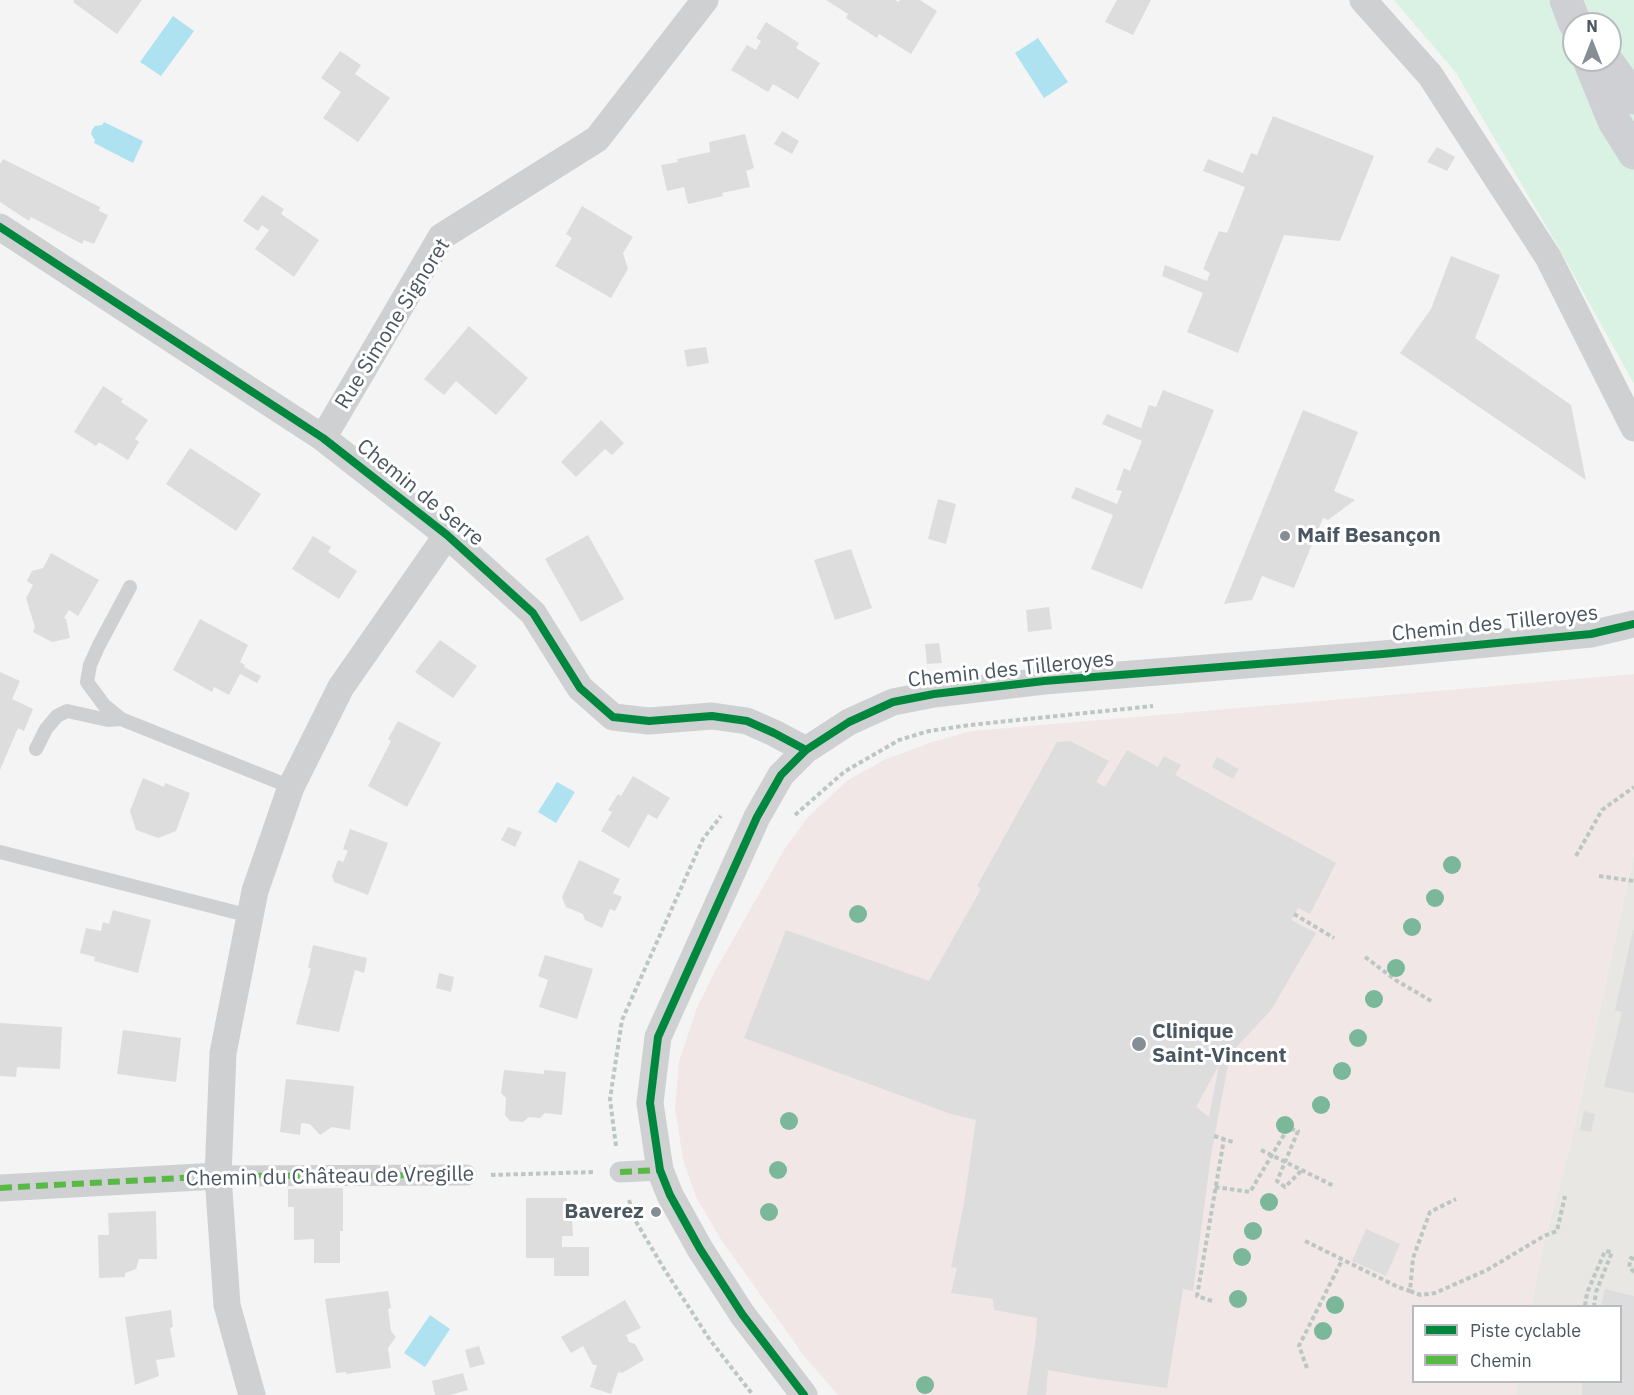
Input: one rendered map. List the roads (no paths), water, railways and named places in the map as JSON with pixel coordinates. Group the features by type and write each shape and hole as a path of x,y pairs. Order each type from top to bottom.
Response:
{"main road":[{"path":"1595,72 1614,121 1634,153"},
{"path":"1615,72 1634,98"}],"street":[{"name":"Rue Simone Signoret","path":"323,438 441,237 597,139 705,0"},
{"path":"1363,0 1430,75 1548,257 1634,428"},
{"name":"Chemin de Serre","path":"0,227 323,438 447,535 532,613 580,688 613,717 649,721 712,716 747,721 806,750"},
{"path":"252,1395 227,1305 218,1176 223,1053 255,891 291,787 341,687 447,535"},
{"name":"Chemin des Tilleroyes","path":"804,1395 730,1296 700,1250 670,1195 660,1170 650,1103 658,1037 758,817 781,775 806,750 849,722 893,702 934,694 1044,681 1383,654 1591,634 1634,624"},
{"path":"620,1172 660,1170"},
{"name":"Chemin du Château de Vregille","path":"0,1188 218,1176 466,1175"}],"lane":[{"path":"130,586 90,665 87,682 104,705 121,719 291,787"},
{"path":"36,749 46,729 57,716 68,711 108,720 121,719"},
{"path":"0,852 250,916"}],"water":[{"path":"173,16 194,31 161,76 140,62"},
{"path":"1038,38 1068,82 1044,98 1015,53"},
{"path":"104,122 143,141 133,163 94,143 92,130"},
{"path":"557,782 575,792 556,823 538,812"},
{"path":"430,1315 450,1329 425,1367 404,1353"}],"place":[{"name":"Maif Besançon","path":"1285,536"},
{"name":"Clinique Saint-Vincent","path":"1139,1044"},
{"name":"Baverez","path":"656,1212"}]}
